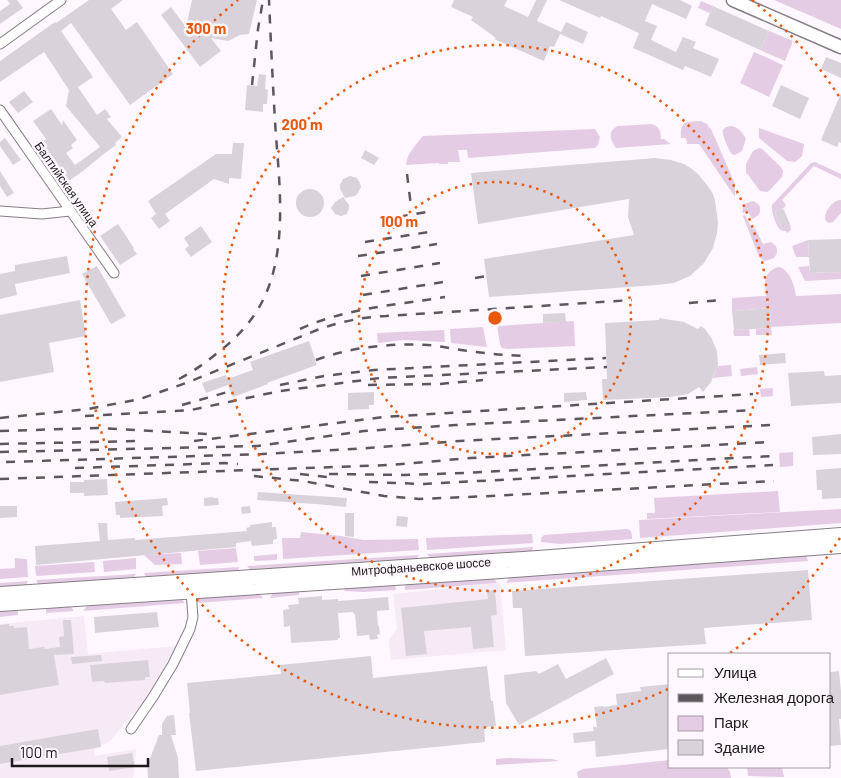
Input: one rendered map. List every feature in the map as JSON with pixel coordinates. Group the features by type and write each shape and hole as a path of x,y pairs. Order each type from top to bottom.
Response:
{"main road":[{"path":"733,0 841,47"},
{"name":"Митрофаньевское шоссе","path":"0,594 841,535"},
{"name":"Митрофаньевское шоссе","path":"0,604 841,546"}],"street":[{"path":"0,44 61,0"},
{"name":"Балтийская улица","path":"0,110 114,273"},
{"path":"0,211 42,214 70,211"},
{"path":"131,729 173,664 190,629 193,617 191,592"}],"shaded area":[{"path":"500,583 506,650 391,660 389,640 397,628 393,594"},
{"path":"84,616 88,654 176,646 150,695 110,741 94,750 95,756 136,749 133,778 0,778 0,624"}],"green space":[{"path":"774,0 841,0 841,29"},
{"path":"701,1 713,6 710,13 698,8"},
{"path":"769,31 793,41 785,61 760,50"},
{"path":"754,52 783,65 769,97 740,83"},
{"path":"701,121 707,124 712,131 735,184 735,197 699,144 687,144 686,138 681,138 682,128 685,123"},
{"path":"652,124 660,130 661,139 671,144 616,148 612,142 612,130 618,126"},
{"path":"730,126 742,132 746,139 742,151 735,155 731,153 723,134 724,129"},
{"path":"759,128 804,144 802,156 795,162 787,161 759,138"},
{"path":"595,129 600,137 595,148 468,158 467,150 458,150 460,162 406,165 410,153 423,136"},
{"path":"759,148 781,167 783,171 782,177 767,192 760,191 746,172 746,164 753,151"},
{"path":"815,162 841,174 841,179 814,166 782,200 786,205 785,207 775,212 782,228 790,224 791,230 787,233 777,226 772,205 811,163"},
{"path":"841,200 841,213 833,222 828,223 825,216 831,205"},
{"path":"754,201 759,205 760,212 752,219 748,211 743,213 743,206"},
{"path":"745,215 752,229 755,228 763,244 771,242 775,245 777,253 774,258 765,261 759,257 743,216"},
{"path":"808,240 809,257 796,257 792,246"},
{"path":"809,266 810,273 841,272 841,279 805,281 798,267"},
{"path":"778,267 788,274 793,283 796,296 841,294 841,323 771,327 770,308 732,311 732,298 766,296 765,282 767,275"},
{"path":"574,321 575,346 507,349 502,348 500,344 497,326"},
{"path":"483,327 487,347 451,343 450,329"},
{"path":"771,328 772,335 756,335 756,329"},
{"path":"749,329 750,336 734,336 733,330"},
{"path":"444,330 445,342 403,340 378,343 377,333"},
{"path":"731,365 732,376 713,378 717,366"},
{"path":"757,367 758,374 741,376 740,369"},
{"path":"773,388 773,396 761,397 760,389"},
{"path":"793,452 793,466 780,467 779,453"},
{"path":"778,491 780,512 647,519 647,513 655,513 654,498"},
{"path":"841,509 841,523 640,538 639,520"},
{"path":"627,529 631,531 632,539 561,544 541,542 541,538 544,535"},
{"path":"301,532 364,540 418,539 419,550 283,559 282,538 300,538"},
{"path":"532,534 533,543 427,550 426,538"},
{"path":"533,547 532,552 431,559 427,554"},
{"path":"236,548 238,562 200,565 198,551"},
{"path":"181,553 182,564 155,565 144,555"},
{"path":"277,554 276,560 254,560 254,556"},
{"path":"804,554 808,561 506,583 510,576"},
{"path":"419,555 416,560 251,571 247,566"},
{"path":"15,558 27,559 28,577 0,579 0,569 15,568"},
{"path":"136,558 136,569 104,572 103,561"},
{"path":"94,562 95,572 36,576 35,566"},
{"path":"239,567 238,572 147,578 144,573"},
{"path":"136,574 133,579 39,585 36,580"},
{"path":"493,577 497,583 405,590 406,583"},
{"path":"28,581 25,586 0,588 0,583"},
{"path":"395,584 396,590 344,591 347,587"},
{"path":"299,591 299,595 270,598 273,593"},
{"path":"259,593 263,598 197,603 200,597"},
{"path":"181,598 185,603 83,611 88,605"},
{"path":"70,606 74,611 46,613 46,607"},
{"path":"18,609 18,615 0,617 0,610"},
{"path":"496,759 552,759 559,761 496,765"},
{"path":"668,760 668,768 728,768 731,778 578,778 577,772 583,769"},
{"path":"747,768 782,768 784,777 748,776"}],"building":[{"path":"7,0 17,0 23,8 0,24 0,11 10,4"},
{"path":"89,0 123,0 111,9 126,30 137,22 173,74 130,105 71,23 61,31 93,77 78,87 97,115 105,109 111,117 107,119 122,137 115,143 116,145 63,185 37,146 46,139 33,121 51,109 62,125 63,120 77,140 71,145 73,148 66,153 75,165 100,147 66,106 69,90 44,52 0,82 0,61"},
{"path":"192,0 257,0 249,34 240,35 228,41 211,38 221,51 200,67 161,15 171,7 186,27"},
{"path":"454,0 507,0 504,6 528,17 536,0 547,0 537,21 561,32 554,47 550,46 544,61 494,39 496,38 471,20 473,17 451,7"},
{"path":"559,0 680,0 692,6 686,19 652,4 645,21 657,26 651,40 676,52 683,37 696,42 693,48 719,59 711,77 685,66 683,70 633,48 639,33"},
{"path":"713,6 769,31 760,50 705,25"},
{"path":"566,22 588,32 583,44 560,34"},
{"path":"826,57 841,63 841,78 821,69"},
{"path":"259,74 266,75 267,104 263,104 263,112 245,110 247,85 257,86"},
{"path":"781,85 809,98 800,119 772,106"},
{"path":"24,91 33,102 18,113 9,102"},
{"path":"841,93 841,143 839,142 837,147 821,140"},
{"path":"5,138 21,160 13,165 0,146 0,142"},
{"path":"233,143 244,143 241,179 229,178 229,184 214,179 165,214 170,221 159,229 151,218 156,214 148,201 216,154 232,154"},
{"path":"365,150 379,158 374,165 361,158"},
{"path":"655,158 671,160 692,169 707,185 715,200 718,223 713,248 704,263 690,276 674,283 657,285 489,297 484,259 634,235 628,217 629,199 478,224 471,173"},
{"path":"0,171 14,193 7,197 0,186"},
{"path":"350,176 357,178 361,187 355,196 345,198 340,185 343,179"},
{"path":"310,189 320,193 324,203 320,213 310,217 300,213 296,203 300,193"},
{"path":"343,197 349,208 347,214 341,216 335,214 331,208 335,202"},
{"path":"783,208 790,224 782,228 775,212"},
{"path":"118,224 137,254 120,265 100,236"},
{"path":"201,226 212,242 191,257 185,249 189,246 184,238"},
{"path":"841,239 841,272 810,273 808,240"},
{"path":"67,256 70,273 15,284 17,295 0,299 0,274 15,271 15,265"},
{"path":"97,266 126,316 111,324 82,274"},
{"path":"80,300 86,336 49,343 54,372 0,382 0,315"},
{"path":"770,308 771,328 734,330 732,311"},
{"path":"565,313 566,322 543,323 543,314"},
{"path":"659,318 684,322 698,329 701,326 705,329 717,351 718,364 711,382 703,392 699,387 688,394 671,397 603,400 602,379 607,379 605,323 659,320"},
{"path":"309,341 317,365 233,397 228,385 206,393 202,383 226,375 227,379 253,370 250,362"},
{"path":"785,353 786,363 760,365 759,355"},
{"path":"824,371 825,376 841,375 841,403 791,406 788,373"},
{"path":"374,392 374,405 369,405 369,409 348,410 348,393"},
{"path":"586,392 587,400 564,402 564,393"},
{"path":"841,434 841,454 813,455 812,437"},
{"path":"841,468 841,498 822,499 822,490 817,490 816,470"},
{"path":"107,479 108,495 84,496 84,493 70,493 70,482"},
{"path":"258,492 347,498 346,507 257,500"},
{"path":"167,498 168,505 162,506 163,516 120,518 120,515 116,515 115,502"},
{"path":"204,498 218,498 219,505 204,506"},
{"path":"0,506 17,506 17,517 0,518"},
{"path":"250,506 251,513 242,514 241,507"},
{"path":"345,513 354,513 354,537 345,536"},
{"path":"397,516 408,517 407,527 396,526"},
{"path":"272,522 272,527 276,527 277,539 273,540 273,544 252,546 251,541 236,543 236,547 36,565 35,546 100,541 98,523 107,523 108,540 135,538 135,540 247,531 246,528 250,527 250,525"},
{"path":"808,570 812,620 704,628 706,644 525,656 522,608 513,608 512,591"},
{"path":"495,590 497,615 491,616 494,647 473,649 471,627 424,631 427,654 406,656 401,608 488,599 487,591"},
{"path":"322,596 322,600 338,599 338,601 388,597 389,610 377,611 380,634 377,635 378,639 370,640 369,635 357,636 355,614 353,612 338,613 340,638 338,640 291,643 290,626 284,627 283,610 289,609 288,605 299,604 298,598"},
{"path":"157,612 159,627 95,633 94,617"},
{"path":"63,620 71,620 74,654 54,655 59,685 0,695 0,625 9,624 9,626 14,626 14,628 27,627 29,649 44,647 45,649 60,647 59,637 64,636"},
{"path":"101,655 102,661 72,664 71,657"},
{"path":"371,656 373,678 487,666 496,726 484,727 485,742 196,771 187,683 281,674 280,665"},
{"path":"606,658 614,674 519,725 506,703 504,675 536,671 539,674 558,664 566,679"},
{"path":"148,660 150,677 145,677 145,680 92,682 90,665"},
{"path":"839,671 841,745 831,746 831,672"},
{"path":"668,684 668,749 596,757 595,741 574,743 573,733 594,731 593,727 597,727 594,707 617,705 616,694 641,691 640,687"},
{"path":"174,715 176,735 171,735 178,758 179,778 148,778 147,761 149,761 159,735 162,735 162,724 167,716"},
{"path":"98,729 101,747 0,764 0,746"},
{"path":"132,753 135,767 109,771 107,757"}],"railway":[{"path":"252,85 263,0"},
{"path":"179,379 198,368 223,349 248,323 263,300 271,281 276,261 279,241 280,198 269,0"},
{"path":"407,174 411,206"},
{"path":"381,220 432,211"},
{"path":"365,242 435,231"},
{"path":"358,256 437,244"},
{"path":"361,276 440,263"},
{"path":"475,278 487,276"},
{"path":"363,295 443,282"},
{"path":"300,329 335,316 353,312 445,297"},
{"path":"0,418 88,409 140,399 186,383 317,330 351,320 632,300"},
{"path":"689,303 720,300"},
{"path":"316,360 357,349 400,345 428,345 483,353 523,356"},
{"path":"280,385 324,376 374,370 606,358"},
{"path":"85,416 191,410 280,391 380,378 607,367"},
{"path":"368,385 439,384 483,380"},
{"path":"182,405 231,391"},
{"path":"194,441 384,417 753,394"},
{"path":"0,452 258,446 364,431 754,410"},
{"path":"6,462 262,454 459,441 770,425"},
{"path":"0,431 97,428 207,434"},
{"path":"0,444 138,441"},
{"path":"0,479 390,465 471,458 771,442"},
{"path":"329,474 405,475 464,473 772,456"},
{"path":"75,468 238,464"},
{"path":"369,482 424,484 773,465"},
{"path":"300,474 335,478"},
{"path":"254,476 303,481 384,496 419,499 774,481"}]}
